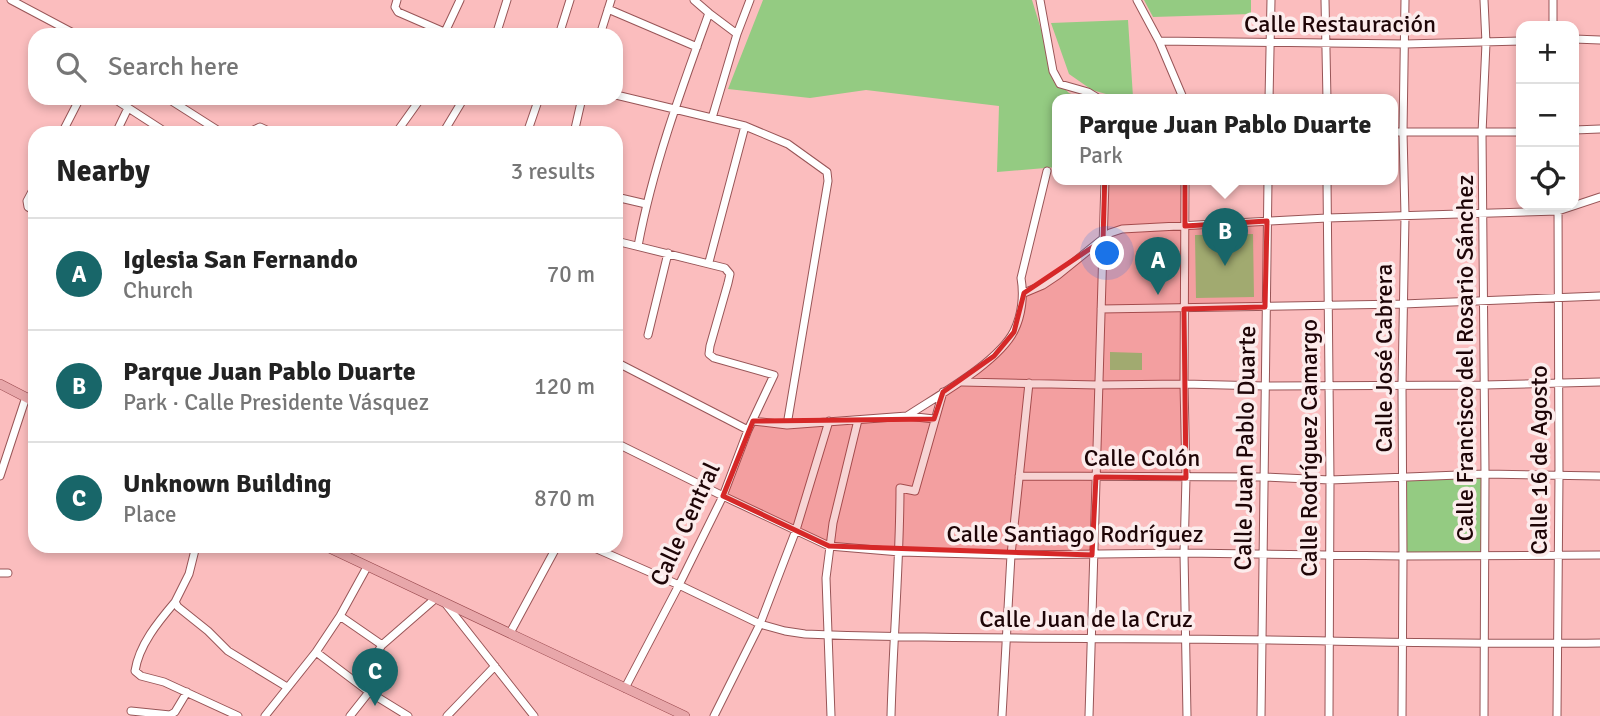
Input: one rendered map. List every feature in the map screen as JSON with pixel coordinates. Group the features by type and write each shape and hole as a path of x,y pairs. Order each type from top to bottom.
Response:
{"main road":[{"path":"0,384 28,398"},
{"path":"339,553 685,716"}],"street":[{"path":"11,0 64,28"},
{"path":"397,0 397,12 434,28"},
{"path":"450,28 460,0"},
{"path":"498,28 507,0"},
{"path":"561,28 570,0"},
{"path":"602,28 611,0"},
{"path":"694,0 737,34"},
{"path":"712,118 750,0"},
{"path":"1040,0 1053,71 1060,84 1091,94"},
{"path":"1137,0 1159,41 1181,94"},
{"path":"1269,94 1271,0"},
{"path":"1325,0 1326,94"},
{"name":"Calle José Cabrera","path":"1402,716 1405,0"},
{"name":"Calle Francisco del Rosario Sánchez","path":"1484,0 1484,716"},
{"path":"1553,0 1553,21"},
{"path":"608,9 697,47"},
{"path":"638,246 646,204 674,110 709,13"},
{"path":"1579,39 1600,40"},
{"name":"Calle Restauración","path":"1159,41 1326,44 1516,41"},
{"path":"623,97 745,126 788,144 827,172 828,181 787,425"},
{"path":"66,126 76,105"},
{"path":"124,105 156,126"},
{"path":"178,105 211,126"},
{"path":"402,126 416,105"},
{"path":"447,126 460,105"},
{"path":"529,126 537,105"},
{"path":"576,126 580,105"},
{"path":"119,126 128,108"},
{"path":"623,243 709,262 745,126"},
{"path":"1579,130 1600,129"},
{"path":"1398,132 1516,131"},
{"path":"907,416 962,382 994,356 1014,332 1024,293 1021,278 1046,171"},
{"path":"1088,716 1105,185"},
{"path":"1185,185 1184,553 1187,716"},
{"name":"Calle Juan Pablo Duarte","path":"1261,716 1268,185"},
{"name":"Calle Rodríguez Camargo","path":"1327,185 1329,716"},
{"path":"1579,202 1600,197"},
{"path":"623,199 646,204"},
{"path":"1024,293 1043,285 1110,233 1122,229 1533,210"},
{"name":"Calle 16 de Agosto","path":"1557,716 1558,210"},
{"path":"648,335 668,253"},
{"name":"Calle Central","path":"625,688 723,496 748,430 775,375 714,358 709,354 730,274 725,268 709,262"},
{"path":"1101,309 1404,304 1600,296"},
{"path":"623,366 748,430"},
{"path":"962,382 1265,386 1600,382"},
{"path":"1002,716 1010,555 1029,383"},
{"path":"891,716 893,636 900,552 900,488 915,491 943,392"},
{"path":"928,402 935,415"},
{"path":"1,471 28,407"},
{"path":"753,421 787,425 935,415"},
{"path":"831,716 825,578 833,523 858,420"},
{"path":"714,716 760,624 796,530 829,421"},
{"name":"Calle Santiago Rodríguez","path":"623,446 829,546 900,552 1010,555 1600,555"},
{"name":"Calle Colón","path":"1019,476 1265,477 1330,480 1485,474 1600,477"},
{"path":"194,553 189,574 175,602 146,641 135,671 141,676 164,682 238,716"},
{"path":"510,634 553,553"},
{"name":"Calle Juan de la Cruz","path":"606,553 760,624 795,633 1007,639 1600,643"},
{"path":"265,716 316,652 367,567"},
{"path":"358,682 382,645 440,601 534,716"},
{"path":"175,602 177,607 228,651 287,687"},
{"path":"340,616 382,645"},
{"path":"316,652 369,692 408,716"},
{"path":"447,716 495,666"},
{"path":"131,711 170,715 175,712 187,692"},
{"path":"350,716 369,692"}],"highlighted area":[{"path":"1106,134 1185,134 1185,226 1267,221 1265,307 1184,309 1186,478 1096,477 1092,555 829,546 723,496 753,421 934,419 943,392 994,356 1014,332 1024,293 1103,240"}],"green space":[{"path":"763,0 1032,0 1057,81 1071,94 1052,94 1052,167 997,172 999,106 866,90 810,98 728,89"},
{"path":"1144,0 1251,0 1251,14 1153,17"},
{"path":"1128,20 1133,94 1106,94 1092,90 1069,74 1051,23"},
{"path":"1253,234 1254,297 1196,298 1195,235"},
{"path":"1110,352 1142,353 1142,370 1110,370"},
{"path":"1485,474 1485,556 1403,556 1403,478"}],"place":[{"name":"Parque Juan Pablo Duarte","path":"1225,266"},
{"name":"Iglesia San Fernando","path":"1158,295"},
{"name":"Unknown Building","path":"375,706"}]}
